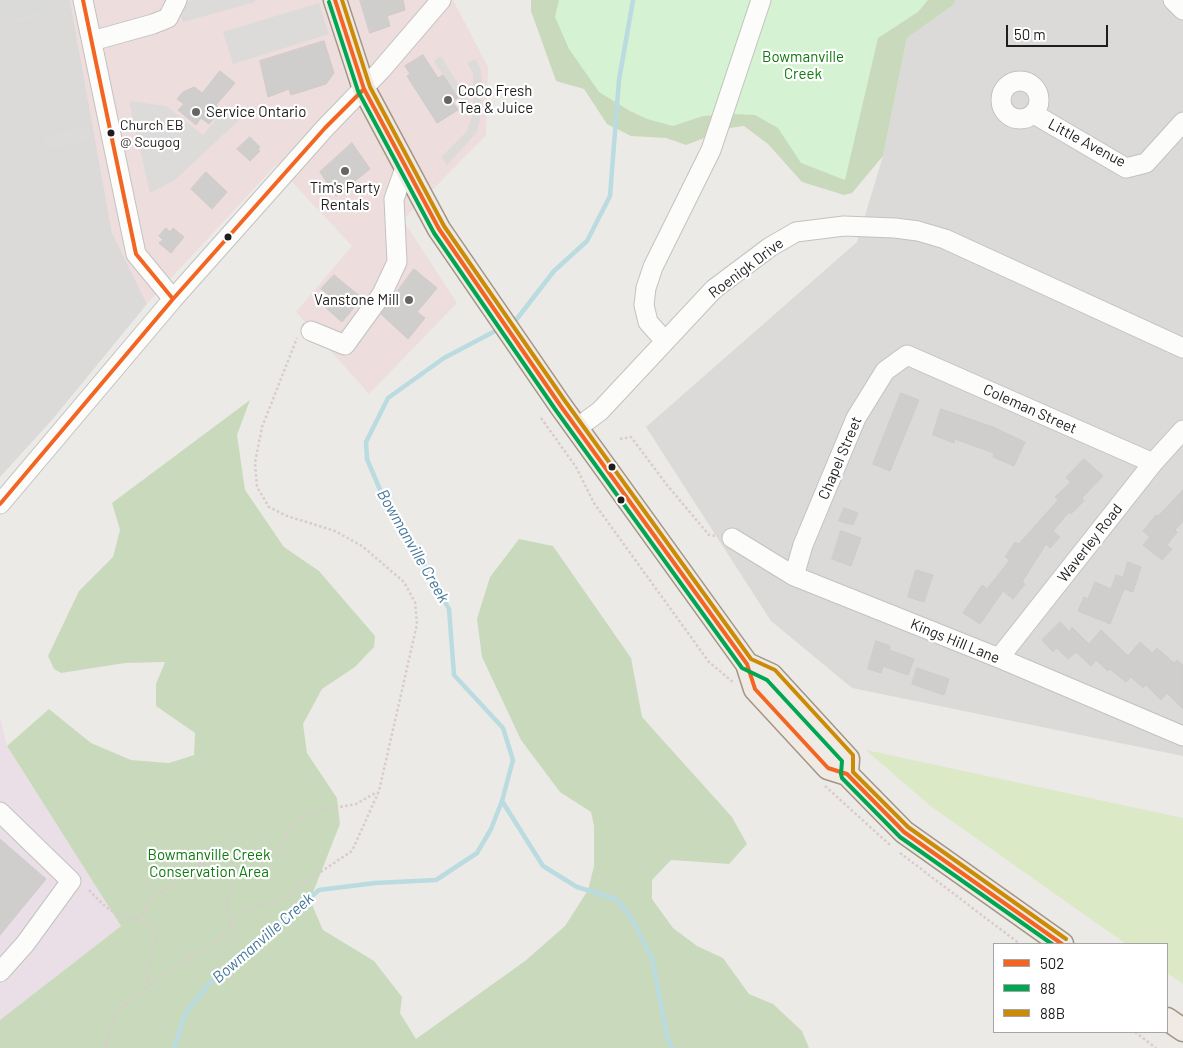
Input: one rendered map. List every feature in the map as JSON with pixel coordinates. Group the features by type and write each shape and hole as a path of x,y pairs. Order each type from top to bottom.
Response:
{"main road":[{"path":"335,0 364,89 439,229 560,405 747,664 755,689 828,768 847,774 904,832 1061,943"},
{"path":"1168,1020 1183,1030"}],"street":[{"path":"83,0 136,254 173,299"},
{"path":"92,41 168,18 177,0"},
{"path":"0,504 173,299 325,128 364,89 441,0"},
{"path":"665,341 648,322 644,305 646,288 653,267 711,150 761,0"},
{"path":"1173,0 1183,10"},
{"name":"Little Avenue","path":"1034,114 1126,168 1146,163 1183,122"},
{"path":"311,330 346,345 382,294 397,262 394,199 405,168"},
{"name":"Roenigk Drive","path":"577,428 600,411 714,289 770,247 796,232 844,226 895,228 918,231 945,239 1183,348"},
{"name":"Coleman Street","path":"907,355 1153,463"},
{"name":"Chapel Street","path":"794,576 803,545 856,418 885,371 907,355"},
{"name":"Waverley Road","path":"999,658 1153,463 1183,430"},
{"name":"Kings Hill Lane","path":"732,538 794,576 999,658 1183,736"},
{"path":"0,812 70,881 25,944 0,972"}],"path":[{"path":"105,1048 115,1012 173,968 217,941 246,909 274,904 352,851 378,791 417,624 415,602 404,582 362,546 335,531 287,516 269,507 258,487 255,463 262,427 295,339 311,330"},
{"path":"620,439 631,437 667,485 709,535 732,538"},
{"path":"139,919 152,898 207,861 224,857 278,851 289,828 309,813 356,804 378,791"},
{"path":"232,923 227,910 229,892 236,874 237,856"},
{"path":"89,890 104,906 116,914 139,919 152,928 156,935 147,978 151,985"},
{"path":"1136,1033 1156,1048"}],"shaded area":[{"path":"0,0 70,0 71,5 0,25"},
{"path":"70,0 453,0 488,67 486,135 403,220 457,303 369,394 296,312 352,246 276,165 147,304 112,232"},
{"path":"192,0 255,0 255,2 183,22 178,4"},
{"path":"956,0 1183,0 1183,756 852,688 771,621 646,427 857,242 883,156 907,38 952,6"},
{"path":"319,3 329,34 233,64 223,32"},
{"path":"71,5 112,232 147,304 52,420 0,477 0,25"},
{"path":"441,56 469,102 463,106 434,61"},
{"path":"475,59 480,68 482,79 481,115 477,132 447,165 441,157 467,131 473,113 473,73 467,63"},
{"path":"129,101 166,106 203,135 227,106 241,118 175,180 150,193"},
{"path":"89,126 92,140 46,149 43,136"},
{"path":"0,717 7,746 121,926 0,1020"}],"green space":[{"name":"Bowmanville Creek","path":"531,0 956,0 952,6 907,38 883,156 852,193 844,195 802,182 768,144 744,126 730,128 686,145 666,138 631,136 607,124 584,89 556,81 531,11"},
{"name":"Bowmanville Creek","path":"559,0 928,0 918,12 878,38 845,180 801,163 778,128 755,115 703,116 673,126 647,119 599,92 569,49 555,17"},
{"name":"Bowmanville Creek Conservation Area","path":"250,400 237,435 245,490 284,547 319,571 375,636 374,647 355,667 322,689 303,724 307,753 337,798 340,824 310,900 323,930 374,961 402,997 400,1013 416,1039 525,961 565,926 588,890 594,866 594,826 591,812 560,792 521,740 482,657 477,619 490,577 519,539 553,546 631,658 642,717 732,817 747,844 729,864 671,860 652,880 652,899 673,928 697,946 723,958 749,994 773,1004 802,1031 809,1048 0,1048 0,1020 121,926 7,746 49,709 91,743 131,760 169,763 194,755 195,733 156,706 156,684 165,662 125,663 61,673 54,669 48,656 79,591 113,557 120,530 112,503"},
{"path":"866,750 1183,818 1183,984 1168,974 1168,943 1125,943 929,805"}],"building":[{"path":"360,0 403,0 405,10 387,16 390,26 370,33"},
{"path":"324,41 334,73 326,84 291,95 289,89 268,97 260,61"},
{"path":"423,55 438,78 443,75 458,98 452,101 458,110 437,123 407,76 410,74 405,66"},
{"path":"220,71 235,83 216,105 221,110 209,124 201,118 196,125 178,110 184,104 177,99 183,92 194,87 202,93"},
{"path":"250,137 260,147 258,149 260,151 250,161 237,149"},
{"name":"Tim's Party Rentals","path":"352,143 370,169 336,196 320,172"},
{"path":"206,172 227,192 212,209 191,189"},
{"path":"166,228 170,232 173,228 184,237 171,253 159,243 163,240 159,236"},
{"name":"Vanstone Mill","path":"414,269 437,288 417,312 425,318 408,339 381,314"},
{"path":"334,275 362,298 342,322 324,306 332,297 321,289"},
{"path":"901,393 919,400 890,471 873,464"},
{"path":"941,409 993,427 1025,442 1014,466 993,457 994,453 955,439 954,443 933,435"},
{"path":"1084,459 1103,476 1082,498 1084,501 1071,514 1069,512 1053,531 1060,537 1050,548 1046,544 1022,582 1025,584 1013,599 1003,591 980,624 963,613 982,585 987,589 1010,560 1005,557 1015,542 1019,544 1058,500 1055,497 1071,482 1066,478"},
{"path":"1183,490 1183,521 1175,530 1177,532 1167,545 1172,549 1162,560 1143,545 1150,537 1143,531 1156,515 1158,516"},
{"path":"844,508 858,513 853,525 839,521"},
{"path":"841,531 861,538 851,566 832,559"},
{"path":"1128,562 1141,567 1133,592 1124,589 1110,624 1078,611 1084,597 1088,599 1095,582 1111,589 1116,575 1123,577"},
{"path":"916,570 933,575 924,602 908,597"},
{"path":"1060,622 1070,632 1072,627 1089,644 1101,630 1128,656 1140,642 1152,653 1157,648 1174,663 1177,660 1183,665 1183,709 1167,693 1161,700 1146,685 1143,688 1131,677 1126,682 1110,669 1108,671 1096,660 1091,666 1076,652 1068,659 1057,648 1053,652 1042,640"},
{"path":"876,641 890,646 889,650 914,659 908,675 883,666 881,673 868,669"},
{"path":"917,668 949,679 944,695 912,684"},
{"path":"0,839 46,879 0,935"}],"waterway":[{"name":"Bowmanville Creek","path":"510,323 516,320 554,271 587,241 610,196 619,80 633,0"},
{"name":"Bowmanville Creek","path":"174,1048 186,1012 209,984 319,890 375,883 436,880 477,853 491,829 502,801 513,760 503,728 454,675 449,609 386,504 367,459 366,442 388,398 444,358 499,329"},
{"path":"502,801 543,866 577,887 616,899 633,921 652,958 668,1041 673,1048"}],"transit line":[{"name":"502","path":"83,0 136,254 173,299"},
{"name":"502","path":"335,0 364,89 439,229 560,405 747,664 755,689 828,768 847,774 904,832 1061,943"},
{"name":"88B","path":"342,0 370,87 444,226 565,401 751,659 775,670 853,755 853,772 908,827 1066,939"},
{"name":"88","path":"329,2 358,91 434,233 555,409 742,668 767,680 842,761 842,778 900,837 1051,943"},
{"name":"502","path":"0,504 173,299 325,128 364,89"}],"place":[{"name":"CoCo Fresh Tea & Juice","path":"448,100"},
{"name":"Service Ontario","path":"196,112"},
{"name":"Church EB @ Scugog","path":"111,133"},
{"name":"Tim's Party Rentals","path":"345,171"},
{"name":"Vanstone Mill","path":"409,300"}]}
